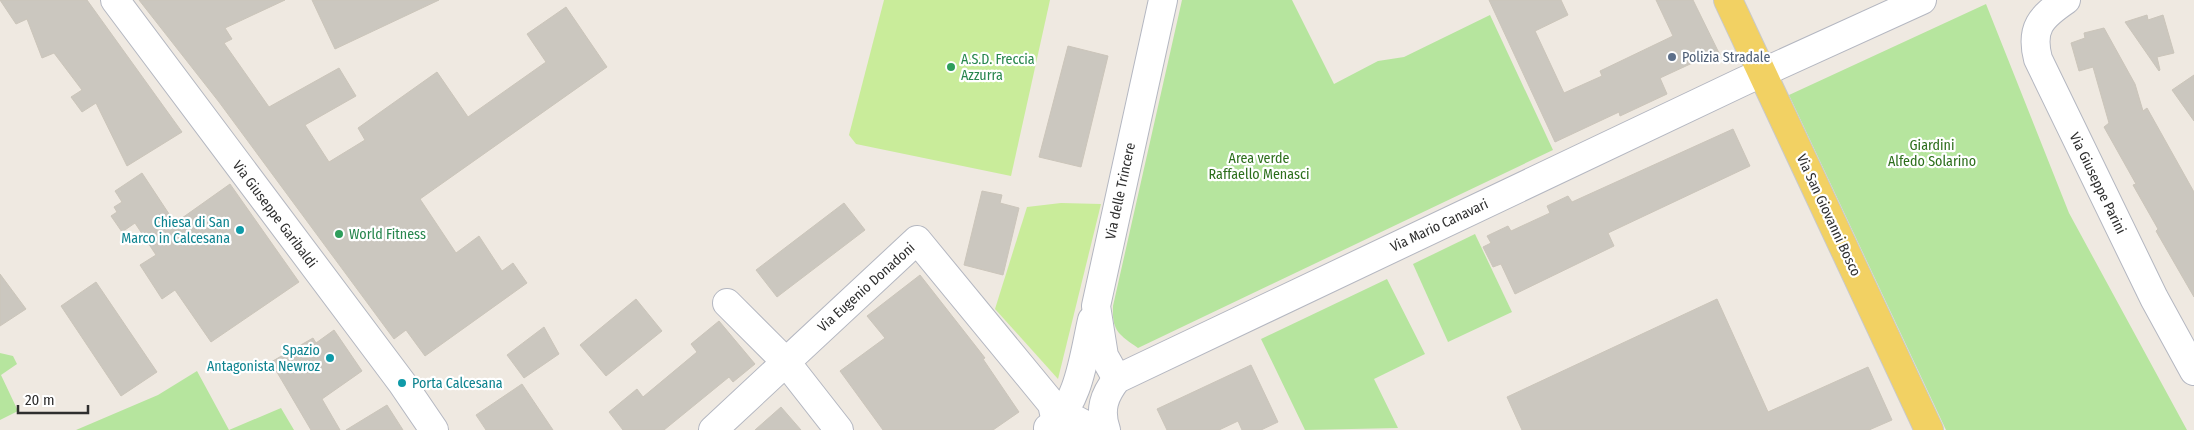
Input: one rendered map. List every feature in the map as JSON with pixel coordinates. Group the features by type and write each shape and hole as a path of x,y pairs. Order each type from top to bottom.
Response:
{"main road":[{"name":"Via San Giovanni Bosco","path":"1728,0 1930,430"}],"street":[{"name":"Via Giuseppe Garibaldi","path":"115,0 402,383 434,430"},
{"name":"Via delle Trincere","path":"1117,379 1104,356 1096,306 1163,0"},
{"name":"Via Mario Canavari","path":"1117,379 1762,73 1922,0"},
{"name":"Via Giuseppe Parini","path":"2066,0 2047,14 2037,29 2035,42 2038,59 2154,298 2194,371"},
{"name":"Via Eugenio Donadoni","path":"713,430 917,240 1052,404 1056,412 1050,426"},
{"path":"727,303 785,361 839,430"},
{"path":"1050,426 1073,393 1096,306"},
{"path":"1106,430 1102,417 1103,405 1110,388 1117,379"},
{"path":"1050,426 1076,420 1095,430"}],"green space":[{"name":"A.S.D. Freccia Azzurra","path":"884,0 1050,0 1011,176 856,144 849,135"},
{"name":"Area verde Raffaello Menasci","path":"1182,0 1292,0 1334,84 1378,61 1404,57 1490,15 1553,150 1138,348 1121,335 1115,327 1113,306"},
{"name":"Giardini Alfedo Solarino","path":"1986,4 2069,213 2187,430 1946,430 1789,95"},
{"path":"1061,203 1101,204 1058,379 995,309 1027,207"},
{"path":"1475,234 1512,312 1448,342 1413,264"},
{"path":"1387,279 1425,354 1374,379 1398,428 1305,430 1261,339"},
{"path":"0,353 13,356 17,364 1,375 18,411 0,420"},
{"path":"197,371 229,430 76,430 158,395"},
{"path":"281,408 294,430 229,430"}],"building":[{"path":"0,0 87,0 182,132 127,166 96,103 82,112 71,97 82,90 54,53 42,58 27,19 16,24"},
{"path":"139,0 285,0 225,28 232,39 224,43 269,107 339,68 356,96 305,125 329,162 365,140 358,128 437,72 468,117 546,62 527,34 566,7 607,67 420,199 456,253 479,236 502,271 513,263 527,283 425,356 406,330 394,339 219,102"},
{"path":"312,0 439,0 335,49"},
{"path":"1489,0 1561,0 1568,15 1535,31 1564,93 1602,76 1600,71 1673,36 1656,0 1693,0 1720,55 1704,63 1701,59 1660,78 1667,94 1620,116 1619,112 1555,142"},
{"path":"2147,15 2148,20 2163,15 2174,53 2157,57 2159,71 2125,22"},
{"path":"2104,28 2135,84 2143,111 2147,108 2194,192 2194,297 2156,231 2158,229 2133,185 2136,184 2104,127 2109,123 2093,67 2079,71 2071,43 2085,38 2084,33"},
{"path":"1068,46 1108,56 1081,167 1039,157"},
{"path":"2194,75 2194,121 2172,90"},
{"path":"1733,129 1750,166 1608,233 1614,246 1515,294 1501,264 1493,267 1483,247 1491,243 1487,236 1508,226 1511,231 1550,213 1547,206 1568,196 1572,202"},
{"path":"142,173 175,223 230,184 299,282 211,342 175,290 162,299 140,265 156,255 135,223 122,232 111,216 117,212 114,207 122,202 115,191"},
{"path":"982,191 1002,195 1000,203 1019,208 1003,275 964,265"},
{"path":"844,203 865,230 777,297 756,270"},
{"path":"0,274 26,309 0,326"},
{"path":"920,275 985,358 983,359 1019,412 993,430 883,430 840,371 885,338 867,316"},
{"path":"96,282 157,372 121,396 61,306"},
{"path":"636,299 662,331 606,376 580,345"},
{"path":"1717,299 1768,412 1868,367 1892,420 1869,430 1522,430 1507,397"},
{"path":"719,321 755,364 733,382 729,377 664,430 623,430 609,412 637,389 643,397 697,352 691,344"},
{"path":"544,327 559,354 524,378 507,355"},
{"path":"334,330 362,371 322,399 340,430 311,430 271,362 313,338 316,343"},
{"path":"1251,365 1278,422 1261,430 1242,430 1238,421 1219,430 1167,430 1157,409"},
{"path":"522,384 553,430 486,430 476,415"},
{"path":"387,405 403,430 346,430"},
{"path":"781,407 801,430 755,430"}],"place":[{"name":"Polizia Stradale","path":"1672,57"},
{"name":"A.S.D. Freccia Azzurra","path":"951,67"},
{"name":"Chiesa di San Marco in Calcesana","path":"240,230"},
{"name":"World Fitness","path":"339,234"},
{"name":"Spazio Antagonista Newroz","path":"330,358"},
{"name":"Porta Calcesana","path":"402,383"}]}
